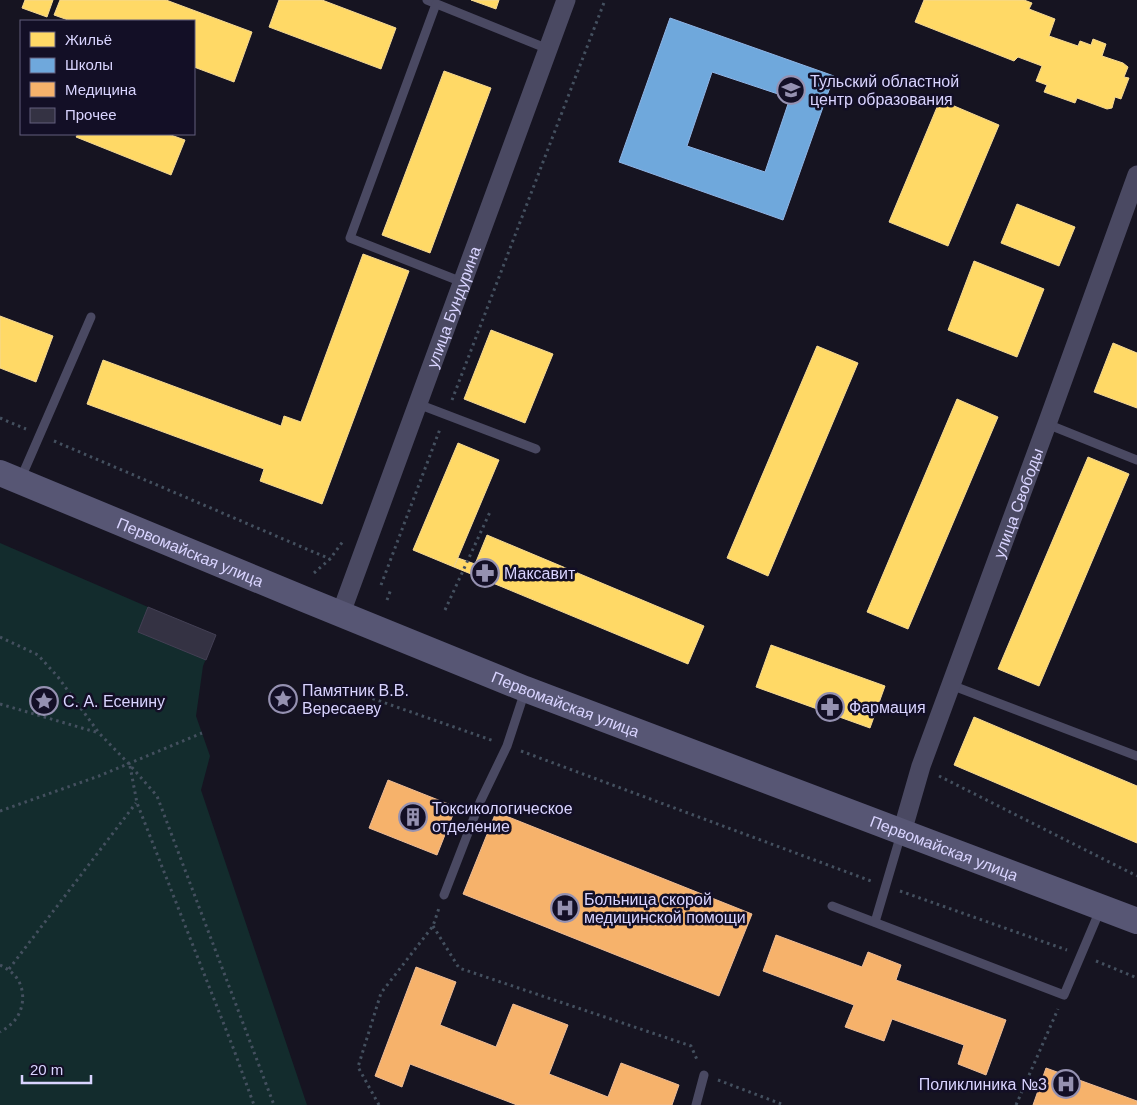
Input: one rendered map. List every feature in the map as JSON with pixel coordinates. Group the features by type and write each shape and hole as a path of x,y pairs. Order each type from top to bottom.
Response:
{"main road":[{"name":"Первомайская улица","path":"10,477 525,689 1137,921"}],"street":[{"name":"улица Бундурина","path":"341,613 566,0"},
{"name":"улица Свободы","path":"902,832 920,766 1137,175"}],"lane":[{"path":"462,282 350,238 431,2 548,49"},
{"path":"10,477 40,435 91,317"},
{"path":"418,404 536,449"},
{"path":"1047,424 1137,460"},
{"path":"951,685 1137,756"},
{"path":"444,895 480,802 507,746 525,689"},
{"path":"875,922 902,832"},
{"path":"832,906 1064,995 1101,908"},
{"path":"696,1105 704,1075"}],"path":[{"path":"381,585 606,0"},
{"path":"0,418 330,559"},
{"path":"445,610 490,512"},
{"path":"314,573 330,559 345,539"},
{"path":"387,600 391,589"},
{"path":"0,637 38,655 58,677 99,733 157,796 274,1105"},
{"path":"348,690 1081,955 1137,978"},
{"path":"0,704 99,733"},
{"path":"0,811 99,776 202,733"},
{"path":"129,764 136,803 254,1105"},
{"path":"920,766 1137,876"},
{"path":"9,969 136,803"},
{"path":"379,1105 358,1067 381,993 433,926 444,895"},
{"path":"433,926 459,968 690,1046 704,1075 784,1105"},
{"path":"0,964 9,969 17,979 22,990 22,1003 19,1015 11,1025 0,1032"},
{"path":"1016,1105 1064,995"}],"green space":[{"path":"0,543 216,635 203,666 196,716 210,756 201,790 307,1105 0,1105"}],"building: Жильё":[{"path":"25,0 53,0 47,17 22,8"},
{"path":"60,0 166,0 252,32 234,82 195,67 195,20 68,20 54,15"},
{"path":"279,0 322,0 396,28 381,69 269,27"},
{"path":"471,0 499,0 496,9"},
{"path":"924,0 1024,0 1032,3 1029,9 1055,19 1049,36 1078,46 1080,41 1091,45 1093,39 1106,44 1102,56 1123,63 1128,67 1124,77 1129,78 1121,99 1115,97 1112,108 1107,109 1077,98 1075,103 1044,92 1047,85 1036,81 1042,66 1018,57 1014,61 915,22"},
{"path":"444,71 491,88 430,253 382,235"},
{"path":"940,100 999,125 948,246 889,222"},
{"path":"77,135 171,135 185,140 171,175 76,137"},
{"path":"1017,204 1075,227 1059,266 1001,243"},
{"path":"363,254 409,271 322,504 260,481 264,469 87,404 103,360 281,426 284,416 301,422"},
{"path":"974,261 1044,289 1017,357 948,330"},
{"path":"0,316 53,336 36,382 0,368"},
{"path":"491,330 553,354 525,423 464,399"},
{"path":"1113,343 1137,353 1137,408 1094,392"},
{"path":"817,346 858,363 768,576 727,558"},
{"path":"957,399 998,417 908,629 867,612"},
{"path":"458,443 499,460 454,567 413,550"},
{"path":"1088,457 1129,474 1039,686 998,669"},
{"path":"487,535 704,626 688,664 471,574"},
{"path":"458,558 475,564 471,574 454,567"},
{"path":"771,645 885,686 870,728 756,687"},
{"path":"974,717 1137,786 1137,843 954,765"}],"building: Школы":[{"path":"670,18 834,76 783,220 619,162","holes":["712,72 790,98 765,172 687,146"]}],"building: Медицина":[{"name":"Токсикологическое отделение","path":"388,780 456,807 437,855 369,828"},
{"path":"496,812 752,914 719,996 463,894"},
{"path":"776,935 862,967 868,952 901,965 896,980 1006,1020 986,1075 958,1064 964,1045 892,1019 884,1041 845,1027 854,1005 763,971"},
{"path":"416,967 456,982 440,1025 496,1047 513,1004 568,1025 549,1074 608,1097 621,1063 679,1085 672,1105 517,1105 410,1064 402,1087 375,1076"},
{"name":"Поликлиника №3","path":"1046,1068 1137,1101 1137,1105 1033,1105"}],"building: Прочее":[{"path":"148,607 216,635 206,660 138,632"}],"place":[{"name":"Тульский областной центр образования","path":"791,90"},
{"name":"Максавит","path":"485,573"},
{"name":"Памятник В.В. Вересаеву","path":"283,699"},
{"name":"С. А. Есенину","path":"44,701"},
{"name":"Фармация","path":"830,707"},
{"name":"Токсикологическое отделение","path":"413,817"},
{"name":"Больница скорой медицинской помощи","path":"565,908"},
{"name":"Поликлиника №3","path":"1066,1084"}]}
